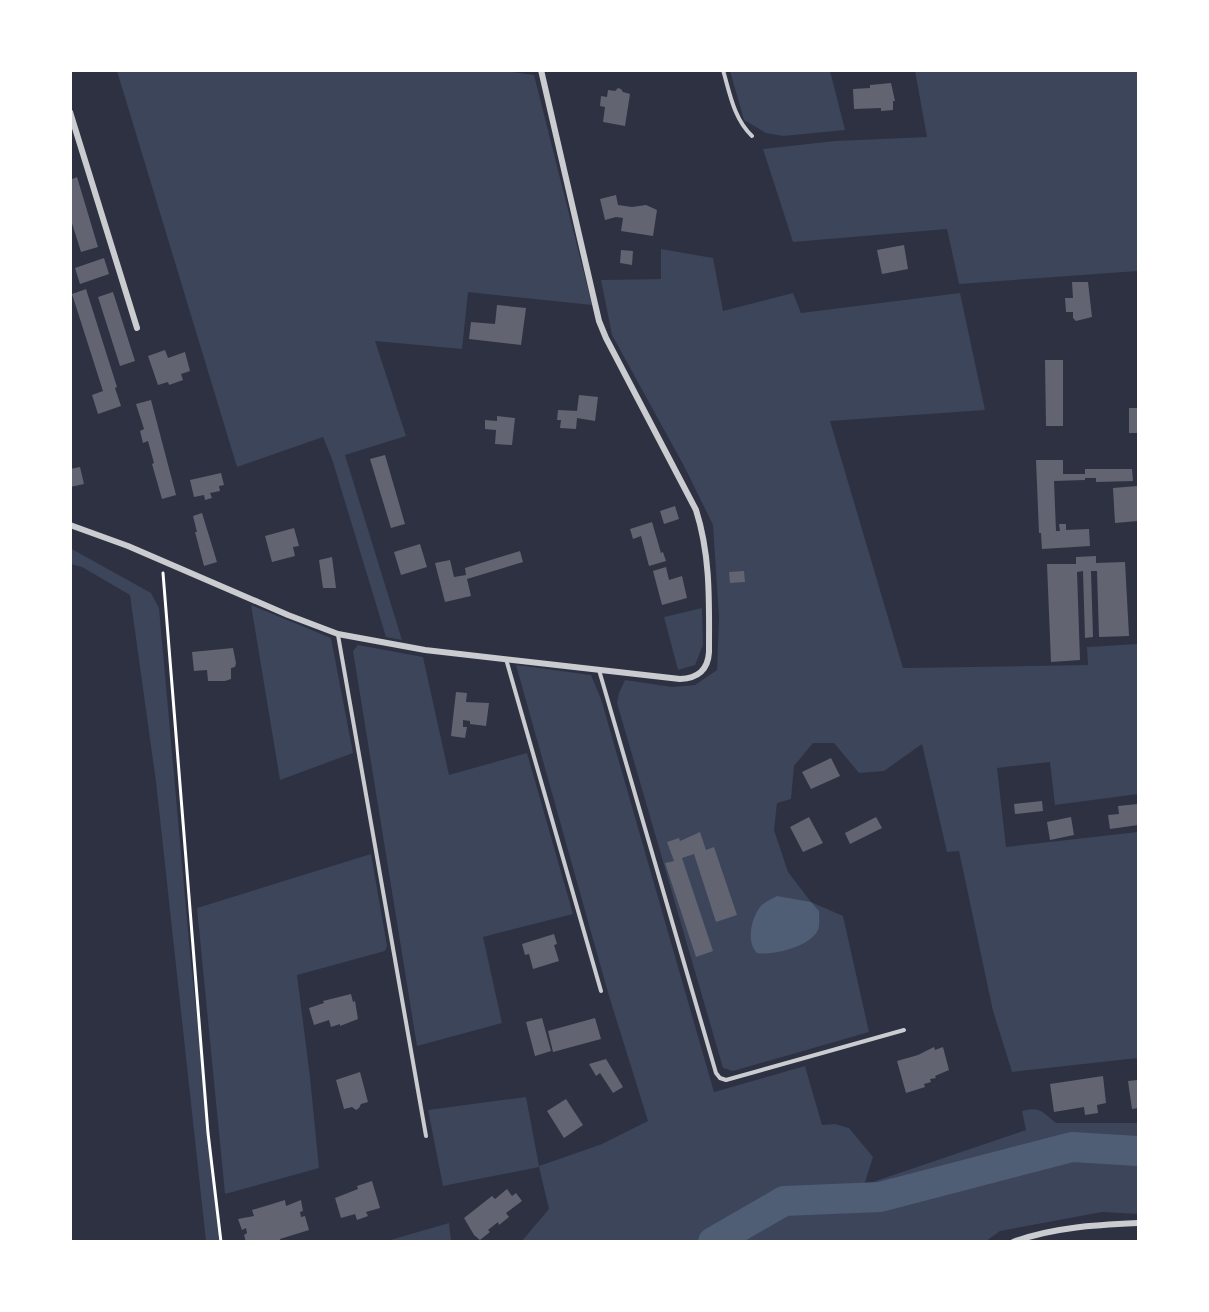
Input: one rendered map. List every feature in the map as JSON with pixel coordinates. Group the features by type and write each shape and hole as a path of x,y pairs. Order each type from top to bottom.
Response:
{"street":[{"path":"70,525 161,559 288,615 338,634 425,650 680,679 690,678 704,670 709,652 707,552 696,510 599,321 541,70"},
{"path":"70,112 137,328"},
{"path":"1013,1242 1036,1233 1138,1223"}],"lane":[{"path":"723,70 736,114 743,127 752,136"},
{"path":"338,634 426,1136"},
{"path":"506,658 601,991"},
{"path":"599,670 716,1073 720,1078 726,1080 904,1030"}],"path":[{"path":"161,559 207,1121 220,1242"}],"shaded area":[{"path":"496,70 534,75 592,305 468,292 462,349 375,341 406,436 345,455 402,640 386,637 332,459 323,437 237,467 117,71"},
{"path":"730,71 830,71 845,130 783,136 766,133 744,120"},
{"path":"915,71 1138,71 1138,271 959,284 947,229 793,242 763,149 835,141 927,137"},
{"path":"661,249 713,258 723,311 793,293 801,313 960,293 985,410 830,421 903,668 1088,665 1087,647 1138,644 1138,794 1055,805 1050,762 997,768 1006,847 1138,832 1138,1058 1012,1072 993,1011 959,851 947,852 922,744 884,771 859,773 834,743 813,743 794,766 791,799 777,803 774,830 788,872 811,902 843,916 869,1032 733,1071 723,1068 617,703 625,680 672,687 695,685 717,670 719,618 713,525 684,466 612,335 601,280 661,279"},
{"path":"70,548 151,593 159,608 190,953 221,1241 206,1241 156,782 130,595 82,567 71,564"},
{"path":"251,605 331,638 353,753 280,780"},
{"path":"702,608 703,645 695,665 678,670 664,617"},
{"path":"358,645 423,657 449,775 527,753 573,914 483,937 502,1023 417,1046 353,651"},
{"path":"516,665 591,675 601,699 714,1092 805,1066 822,1125 835,1124 849,1128 873,1157 864,1185 1026,1130 1022,1111 1037,1110 1056,1123 1138,1123 1138,1214 1102,1212 1000,1231 985,1242 521,1242 549,1209 539,1167 443,1186 428,1110 526,1097 539,1166 602,1144 648,1121 609,996"},
{"path":"371,854 387,946 385,951 297,975 319,1168 225,1194 197,908"},
{"path":"777,896 811,902 819,911 818,930 808,941 791,949 764,954 757,953 751,937 754,918 762,905"},
{"path":"449,1223 451,1241 387,1241"}],"building":[{"path":"891,83 895,101 893,101 893,110 854,109 853,89"},
{"path":"618,88 630,94 625,126 603,122 605,107 600,106 601,96 607,97 608,90 615,91"},
{"path":"77,177 98,247 81,252 70,217 70,180"},
{"path":"616,195 618,205 632,207 646,205 657,210 653,236 621,231 623,218 605,220 600,199"},
{"path":"904,245 908,269 882,274 877,250"},
{"path":"621,250 633,251 632,265 620,263"},
{"path":"104,258 109,274 80,284 75,268"},
{"path":"1072,282 1088,282 1092,317 1076,321 1073,318 1073,312 1066,312 1065,298 1073,298"},
{"path":"86,289 121,406 98,414 92,395 103,391 72,294"},
{"path":"113,292 135,361 120,366 98,297"},
{"path":"497,305 526,308 521,345 469,339 471,322 495,324"},
{"path":"165,350 168,358 185,352 190,371 181,374 183,380 169,385 168,382 158,385 148,356"},
{"path":"1045,360 1063,360 1063,426 1046,426"},
{"path":"579,395 598,397 595,421 577,418 576,429 560,428 561,420 557,420 558,410 577,411"},
{"path":"151,400 176,495 162,499 148,441 143,443 140,431 144,429 136,404"},
{"path":"1129,408 1138,408 1138,433 1129,433"},
{"path":"497,416 515,418 512,445 495,444 496,430 485,429 485,420 497,421"},
{"path":"385,455 405,524 391,528 370,459"},
{"path":"1036,460 1063,460 1063,474 1085,474 1085,469 1132,469 1133,481 1096,482 1096,478 1085,478 1085,480 1054,481 1056,531 1060,531 1059,524 1066,524 1066,530 1089,529 1090,546 1042,549 1041,533 1039,533"},
{"path":"80,467 84,484 70,487 70,469"},
{"path":"221,473 224,485 219,486 220,491 210,493 212,498 205,500 204,495 194,497 190,480"},
{"path":"1138,486 1138,521 1115,523 1113,488"},
{"path":"675,506 679,519 664,524 660,511"},
{"path":"202,513 217,562 204,566 193,516"},
{"path":"652,522 661,553 663,552 666,561 649,566 641,536 633,539 630,529"},
{"path":"294,528 299,546 293,547 295,556 272,562 265,536"},
{"path":"420,544 427,567 401,575 394,552"},
{"path":"520,551 523,562 467,579 471,596 445,602 435,563 450,560 454,577 466,575 465,568"},
{"path":"1096,556 1096,563 1125,562 1129,636 1099,637 1097,571 1091,571 1093,637 1085,638 1083,571 1077,572 1080,660 1051,662 1047,564 1076,564 1076,557"},
{"path":"332,557 336,588 323,588 319,560"},
{"path":"666,567 669,580 682,576 687,598 662,605 653,571"},
{"path":"744,571 745,582 730,583 729,572"},
{"path":"233,648 236,663 235,667 231,668 231,679 208,681 207,670 194,671 192,652"},
{"path":"456,692 467,693 466,702 489,703 486,726 470,724 470,721 463,720 463,727 467,727 465,738 451,736"},
{"path":"831,758 840,776 811,789 802,772"},
{"path":"1042,801 1043,811 1015,814 1014,804"},
{"path":"1138,804 1138,825 1110,829 1108,815 1119,814 1118,806"},
{"path":"809,817 823,843 803,852 790,827"},
{"path":"876,817 882,828 850,844 845,833"},
{"path":"1071,817 1074,835 1050,840 1047,822"},
{"path":"700,832 706,850 714,847 737,915 716,922 694,854 682,858 713,951 696,957 665,863 674,861 667,842 679,838 680,841"},
{"path":"554,934 557,944 554,945 559,961 533,969 529,954 525,955 522,944"},
{"path":"351,994 353,1002 355,1001 358,1019 340,1026 340,1024 331,1027 329,1020 314,1025 309,1008 324,1003 323,1001"},
{"path":"542,1018 551,1051 535,1056 526,1022"},
{"path":"595,1018 601,1039 553,1052 548,1031"},
{"path":"934,1047 935,1050 943,1047 949,1070 930,1079 931,1082 924,1084 925,1087 906,1093 897,1061 918,1055"},
{"path":"606,1059 623,1087 613,1093 600,1073 596,1076 589,1064"},
{"path":"360,1072 368,1102 361,1104 356,1110 352,1107 344,1109 336,1080"},
{"path":"1103,1076 1106,1103 1097,1105 1098,1113 1085,1115 1084,1107 1054,1112 1050,1084"},
{"path":"1138,1080 1138,1108 1132,1109 1128,1081"},
{"path":"566,1099 583,1125 564,1138 547,1111"},
{"path":"372,1181 380,1208 366,1212 368,1216 357,1220 355,1214 341,1218 335,1198"},
{"path":"507,1189 512,1196 516,1193 522,1201 506,1213 509,1217 499,1225 498,1222 480,1240 474,1235 464,1218 492,1196 495,1199"},
{"path":"285,1200 286,1206 301,1200 303,1211 300,1212 301,1217 305,1216 309,1230 280,1239 281,1242 277,1240 246,1242 244,1235 247,1233 246,1228 242,1230 238,1219 254,1216 252,1210"}],"waterway":[{"path":"713,1242 784,1201 880,1197 1072,1147 1138,1151"}]}
